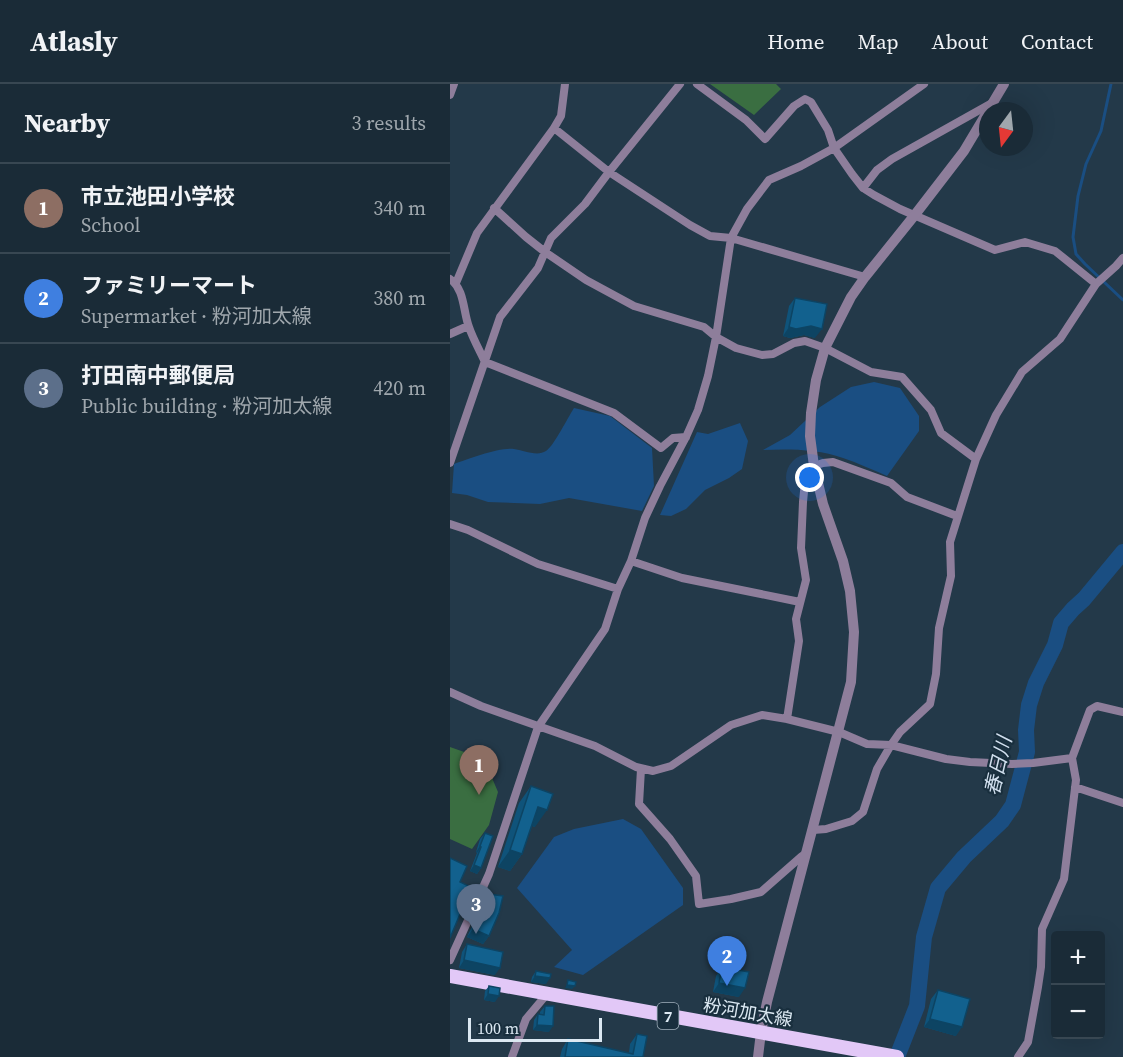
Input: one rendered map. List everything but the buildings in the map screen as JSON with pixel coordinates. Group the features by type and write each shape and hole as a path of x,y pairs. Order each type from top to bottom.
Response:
{"main road":[{"name":"粉河加太線","path":"450,976 892,1056"}],"street":[{"path":"450,95 454,84"},
{"path":"565,84 561,116 477,232 453,281 462,300 468,326 485,362 615,412 661,448 673,438 686,437"},
{"path":"450,463 500,317 538,268 551,238 585,204 680,84"},
{"path":"697,84 746,120 765,139 794,106 805,99 811,102 828,130 834,148 863,188 914,216 995,250 1024,242 1055,251 1096,284"},
{"path":"450,960 489,874 538,727 605,629 645,518 698,410 716,337 731,238 747,209 769,180 834,148 924,84"},
{"path":"993,102 1004,84"},
{"path":"863,188 877,170 892,159 979,110"},
{"path":"758,1057 761,1032 805,854 851,682 854,632 850,591 843,561 823,504 810,436 816,380 825,348 851,297 964,151 979,125"},
{"path":"554,128 609,172 710,236 731,238 865,277"},
{"path":"494,208 545,252 586,280 634,306 704,327 736,348 762,355 773,354 794,343 805,342 825,348 871,372 902,377 931,410 942,433 976,459"},
{"path":"813,830 826,829 852,821 863,812 878,770 891,745 900,732 930,704 936,674 939,628 951,576 950,542 976,459 996,415 1022,372 1060,339 1096,284 1123,258"},
{"path":"450,334 468,326"},
{"path":"450,431 459,438"},
{"path":"787,719 799,641 796,619 806,580 801,548 803,502 806,481 814,466 833,462 891,483 907,497 957,516"},
{"path":"450,524 468,530 538,564 618,589"},
{"path":"631,561 682,578 800,602"},
{"path":"450,692 481,706 595,746 641,769 653,771 671,766 730,725 762,715 838,732 867,744 891,745 946,759 1012,764 1072,758"},
{"path":"1018,1057 1028,1042 1041,967 1042,928 1064,879 1076,780 1072,758 1090,710 1097,706 1123,712"},
{"path":"641,769 639,804 670,839 696,876 699,904 761,892 805,854"},
{"path":"1075,787 1123,803"},
{"path":"512,1057 526,1019 547,994"}],"green space":[{"path":"710,84 776,84 781,89 754,115"},
{"path":"450,747 484,759 498,792 489,825 472,849 450,839"}],"water":[{"path":"874,382 900,388 919,416 919,431 887,476 849,460 824,453 763,450 790,435 820,407 851,387"},
{"path":"574,408 610,416 652,448 654,486 642,511 569,498 540,504 488,502 452,493 454,464 508,449 542,453 553,443"},
{"path":"740,423 748,441 742,469 705,490 686,509 671,516 660,515 697,432 708,434"},
{"path":"623,819 641,829 683,888 683,905 583,975 554,967 572,950 517,888 554,837 574,829"}],"waterway":[{"path":"1111,84 1101,131 1086,164 1078,196 1073,237 1076,254 1123,300"},
{"name":"春日川","path":"897,1057 917,1006 924,937 938,888 964,857 1002,821 1013,805 1027,752 1026,730 1029,705 1036,683 1055,645 1061,623 1123,552"}],"place":[{"name":"市立池田小学校","path":"479,795"},
{"name":"打田南中郵便局","path":"476,934"},
{"name":"ファミリーマート","path":"727,986"}]}
